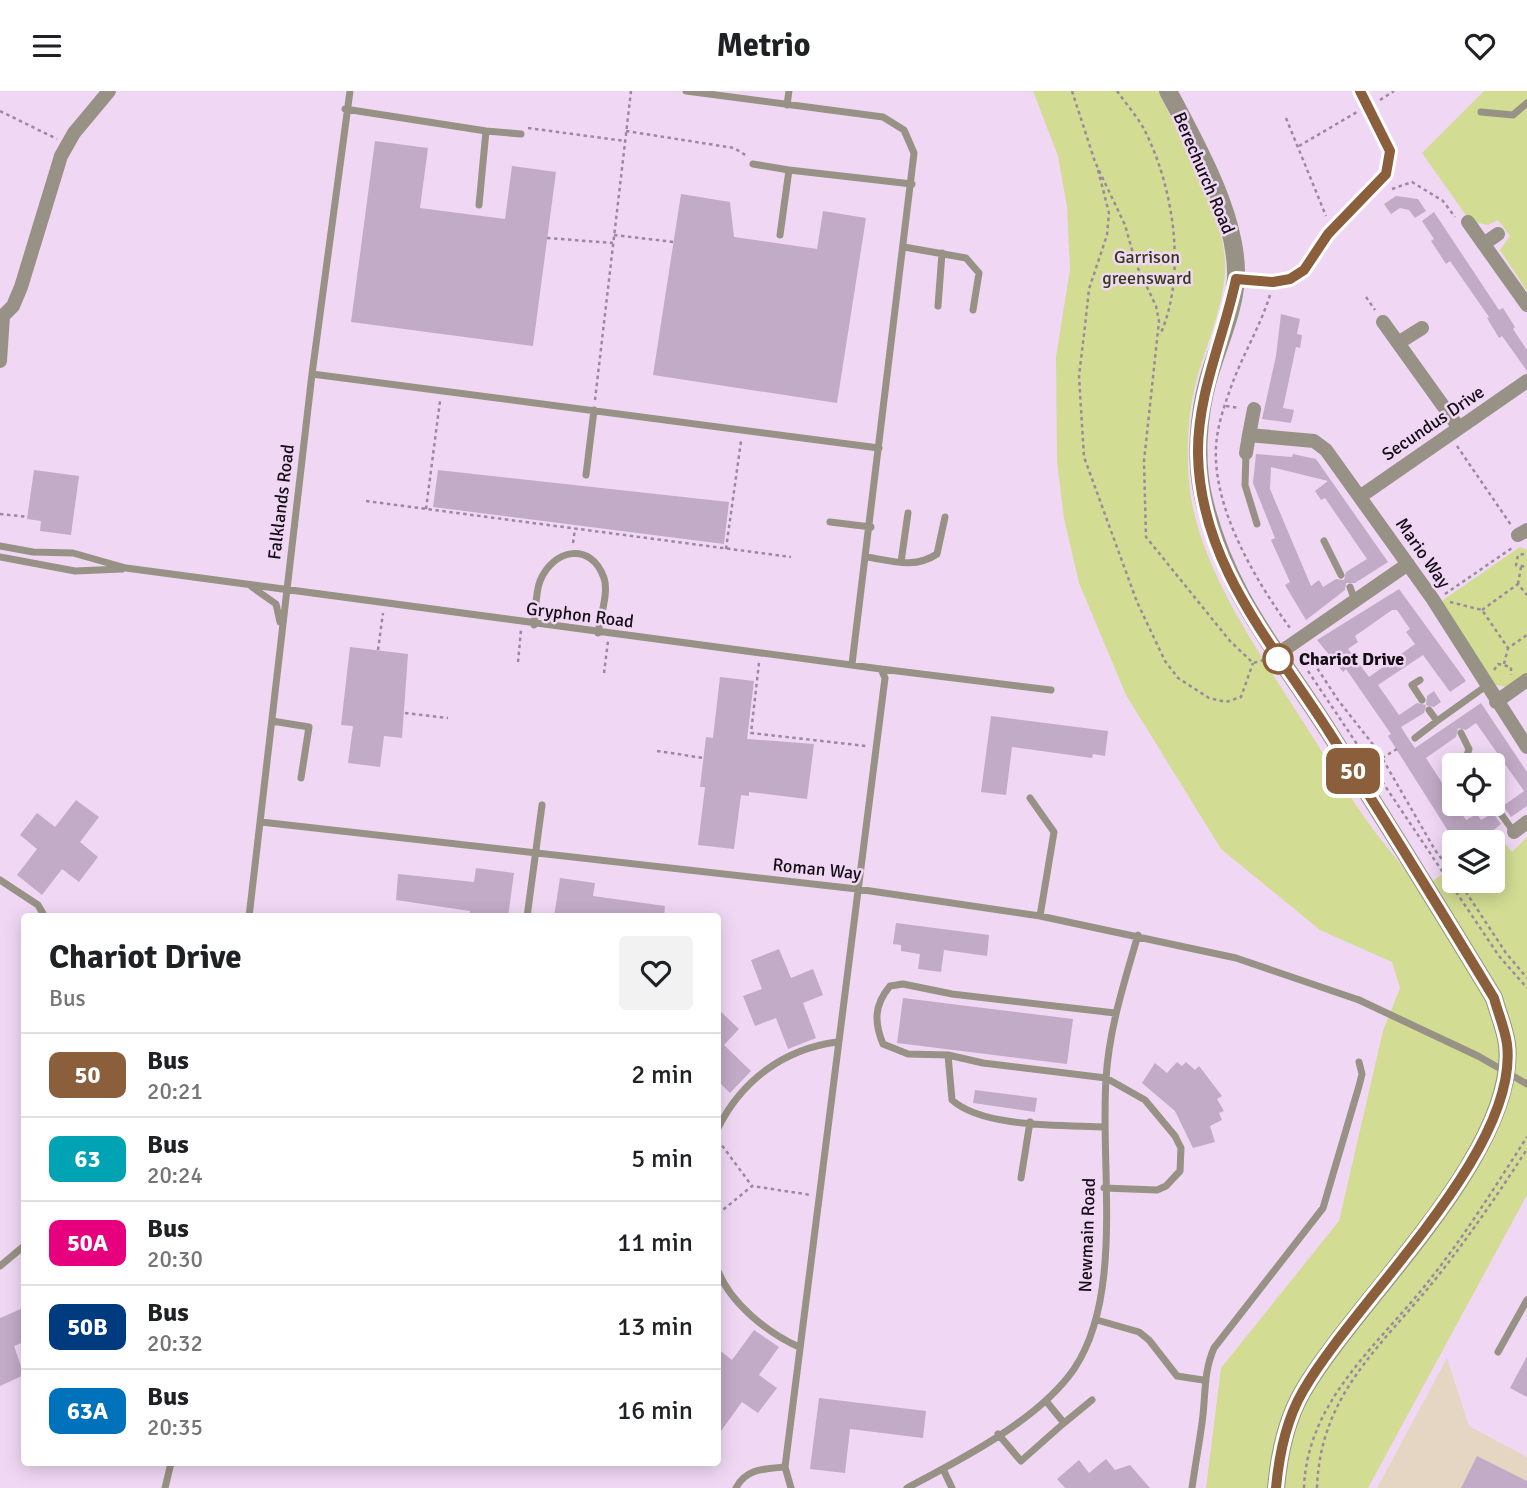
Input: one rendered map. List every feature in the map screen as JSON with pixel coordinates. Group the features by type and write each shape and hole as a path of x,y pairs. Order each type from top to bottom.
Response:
{"street":[{"path":"4,358 2,316 13,306 21,287 61,156 109,91"},
{"name":"Berechurch Road","path":"1168,91 1197,148 1232,235 1236,279 1208,381 1198,454 1202,492 1212,533 1233,582 1275,656 1290,675 1494,998 1507,1045 1502,1094 1477,1157 1302,1392 1279,1452 1276,1488"},
{"path":"1236,279 1273,282 1290,279 1304,270 1331,231 1386,174 1390,151 1360,91"},
{"path":"1469,223 1527,305"},
{"path":"1485,243 1498,234"},
{"path":"1383,322 1454,432"},
{"path":"1398,343 1422,328"},
{"name":"Secundus Drive","path":"1361,496 1527,381"},
{"path":"1246,453 1254,409"},
{"name":"Mario Way","path":"1249,435 1314,441 1326,450 1408,564 1527,747"},
{"path":"1275,656 1408,564"},
{"path":"1491,689 1527,680"},
{"path":"1514,832 1527,823"}],"lane":[{"name":"Falklands Road","path":"250,913 312,374 345,109 350,91"},
{"path":"686,91 883,117 904,131 914,153 871,527 852,664"},
{"path":"787,105 789,91"},
{"path":"1481,112 1513,115 1527,103"},
{"path":"345,109 522,134"},
{"path":"480,205 486,131"},
{"path":"754,164 912,184"},
{"path":"780,235 789,170"},
{"path":"904,247 966,258 979,274 974,310"},
{"path":"938,306 942,253"},
{"path":"312,374 879,447"},
{"path":"586,475 594,410"},
{"path":"1246,453 1245,485 1257,524"},
{"path":"901,562 908,513"},
{"path":"867,557 925,562 937,554 945,517"},
{"path":"830,522 871,527"},
{"path":"1324,541 1341,575"},
{"path":"0,546 33,552 73,553 126,568"},
{"path":"534,625 540,583 552,560 583,554 595,563 605,580 598,633"},
{"path":"0,557 75,571 126,568"},
{"name":"Gryphon Road","path":"126,568 245,585 286,588 534,625 881,669"},
{"path":"245,585 260,590 276,604 281,630"},
{"path":"1350,587 1354,601"},
{"path":"791,1488 785,1467 817,1196 885,678 881,669"},
{"path":"881,669 1051,690"},
{"path":"1420,680 1412,685 1422,700"},
{"path":"1415,738 1446,715 1491,689"},
{"path":"1429,710 1437,721"},
{"path":"1446,715 1452,722"},
{"path":"272,721 309,727 301,778"},
{"path":"1461,733 1469,749 1468,753"},
{"path":"1030,798 1054,832 1040,916"},
{"path":"527,913 542,805"},
{"path":"1502,816 1514,832"},
{"name":"Roman Way","path":"261,822 534,855 857,889 1040,916 1138,935 1236,958 1359,1000 1478,1056 1527,1084"},
{"path":"0,880 38,905 43,913"},
{"name":"Newmain Road","path":"906,1488 943,1469 1046,1401 1079,1361 1097,1320 1104,1264 1106,1077 1115,1013 1138,935"},
{"path":"1104,1188 1157,1190 1174,1179 1181,1159 1175,1136 1156,1110 1106,1077 984,1063 948,1055 908,1054 883,1044 875,1025 879,999 890,986 903,984 952,994 1115,1013"},
{"path":"721,1122 727,1109 748,1082 769,1067 817,1045 838,1042"},
{"path":"948,1055 952,1100 963,1110 1030,1122 1104,1127"},
{"path":"1192,1488 1202,1422 1203,1380 1214,1348 1323,1208 1359,1086 1362,1073 1359,1062"},
{"path":"1021,1178 1030,1122"},
{"path":"0,1266 21,1248"},
{"path":"721,1275 743,1307 782,1340 799,1347"},
{"path":"1498,1352 1527,1300"},
{"path":"1097,1320 1139,1332 1177,1376 1203,1380"},
{"path":"998,1434 1021,1461 1092,1400"},
{"path":"1046,1401 1064,1423"},
{"path":"165,1488 170,1466"},
{"path":"736,1488 740,1480 752,1471 785,1467"},
{"path":"943,1469 952,1488"}],"path":[{"path":"594,410 631,91"},
{"path":"1072,91 1109,213 1107,235 1089,289 1082,351 1080,419 1084,457 1152,639 1178,678 1209,698 1226,702 1241,697 1253,663"},
{"path":"1117,91 1145,131 1163,181 1174,235 1166,321 1158,338"},
{"path":"1299,146 1368,106"},
{"path":"0,111 68,144"},
{"path":"1286,118 1331,231"},
{"path":"522,134 523,127 625,141"},
{"path":"626,131 734,148 754,157 754,164"},
{"path":"1095,162 1125,225 1136,264 1156,306 1158,338 1144,461 1146,537 1230,641 1253,663"},
{"path":"1380,180 1393,189 1412,182 1443,201 1462,227 1469,223"},
{"path":"614,235 674,242"},
{"path":"547,238 613,243"},
{"path":"426,509 441,391"},
{"path":"726,549 742,430"},
{"path":"1454,432 1524,532 1521,541 1438,599 1482,610 1508,648"},
{"path":"366,501 791,557"},
{"path":"0,514 28,517"},
{"path":"572,555 575,529"},
{"path":"1527,555 1518,555 1516,565 1527,567"},
{"path":"1482,610 1518,583 1521,567"},
{"path":"1518,583 1527,595"},
{"path":"378,650 384,603"},
{"path":"517,662 522,623"},
{"path":"604,673 609,634"},
{"path":"1504,664 1508,648 1527,635"},
{"path":"1299,641 1338,701 1382,758 1442,859"},
{"path":"761,653 751,733 876,747"},
{"path":"1253,663 1275,656"},
{"path":"1498,664 1511,667 1511,678 1500,682 1499,689 1491,689 1498,664"},
{"path":"1290,675 1305,668 1313,676 1499,957 1527,988"},
{"path":"405,713 448,718"},
{"path":"1382,758 1398,749"},
{"path":"657,751 704,758"},
{"path":"1467,893 1506,953 1527,978"},
{"path":"1304,1488 1305,1467 1319,1420 1348,1376 1431,1279 1527,1137"},
{"path":"721,1144 752,1186 817,1196"},
{"path":"1317,1488 1318,1459 1332,1412 1363,1365 1461,1248 1527,1149"},
{"path":"721,1212 752,1186"}],"shaded area":[{"path":"1447,1358 1469,1426 1527,1457 1527,1488 1377,1488"}],"green space":[{"name":"Garrison greensward","path":"1033,91 1158,91 1202,180 1219,229 1225,274 1218,311 1195,386 1190,418 1189,483 1198,527 1208,556 1236,613 1356,805 1420,890 1442,874 1442,893 1505,893 1505,844 1512,852 1527,837 1527,1195 1368,1488 1206,1488 1221,1368 1339,1221 1383,1031 1400,988 1392,962 1320,930 1221,849 1126,695 1079,583 1064,518 1057,462 1056,357 1070,269 1067,207 1058,156"},
{"path":"1484,91 1527,91 1527,291 1500,250 1510,236 1498,220 1488,225 1470,221 1422,153"},
{"path":"1520,547 1527,550 1527,676 1510,688 1488,683 1439,612 1443,600"}],"building":[{"path":"375,141 428,148 420,208 505,219 512,166 556,172 533,346 351,322"},
{"path":"681,194 730,202 734,237 817,249 823,211 866,218 837,403 653,375"},
{"path":"1396,196 1418,199 1426,211 1415,218 1409,210 1400,208 1391,214 1384,204"},
{"path":"1434,212 1499,310 1503,308 1515,327 1513,329 1527,350 1527,371 1502,336 1499,338 1487,318 1489,317 1450,261 1446,264 1431,241 1434,239 1422,221"},
{"path":"1281,314 1300,319 1297,334 1302,335 1300,348 1296,347 1283,408 1294,410 1291,423 1262,419 1276,356"},
{"path":"1256,454 1292,457 1293,454 1316,459 1388,562 1355,583 1346,583 1345,590 1306,620 1285,585 1290,582 1271,540 1275,538 1253,483","holes":["1271,467 1328,481 1315,491 1321,500 1325,498 1367,559 1346,572 1344,580 1336,579 1323,587 1319,580 1311,586 1270,489"]},
{"path":"34,470 79,476 71,535 40,531 41,521 27,519"},
{"path":"438,470 729,502 724,544 433,507"},
{"path":"1399,589 1466,681 1450,692 1423,655 1378,685 1399,715 1417,703 1426,705 1424,713 1401,727 1415,748 1481,703 1527,772 1527,806 1511,817 1505,805 1524,791 1505,764 1505,753 1497,753 1476,723 1466,730 1458,728 1456,737 1426,758 1442,783 1442,816 1463,816 1466,820 1478,816 1481,820 1495,816 1501,824 1494,830 1447,830 1388,736 1391,734 1346,669 1343,672 1317,640","holes":["1392,610 1397,610 1410,629 1406,632 1415,644 1369,677 1348,649 1358,642 1355,636"]},
{"path":"350,647 408,654 402,738 384,736 380,767 348,763 353,726 341,725"},
{"path":"720,677 754,681 747,739 814,744 807,799 749,792 749,796 741,795 734,849 698,845 705,787 700,787 706,737 713,738"},
{"path":"1434,691 1441,702 1434,707 1426,705 1427,696"},
{"path":"991,716 1108,731 1105,756 1093,754 1092,758 1012,747 1006,795 981,792"},
{"path":"76,800 99,817 80,842 98,857 79,882 62,869 42,895 17,875 37,849 20,835 37,813 55,827"},
{"path":"476,868 514,873 509,913 470,913 396,900 398,874 474,882"},
{"path":"560,878 595,883 593,896 665,906 664,913 555,913"},
{"path":"896,923 989,935 987,956 944,950 941,972 918,969 920,954 901,951 901,945 893,944"},
{"path":"779,949 791,978 813,969 823,995 803,1003 816,1038 788,1049 776,1018 755,1026 743,996 762,989 751,960"},
{"path":"903,998 1073,1019 1067,1064 897,1043"},
{"path":"721,1012 739,1029 724,1045 751,1071 730,1093 721,1084"},
{"path":"1177,1062 1182,1066 1186,1062 1195,1070 1199,1066 1222,1096 1217,1099 1224,1111 1219,1113 1222,1120 1210,1126 1215,1142 1193,1148 1175,1111 1142,1083 1155,1063 1167,1073"},
{"path":"975,1090 1037,1098 1035,1112 973,1103"},
{"path":"21,1309 21,1343 14,1346 21,1366 21,1376 0,1386 0,1318"},
{"path":"754,1330 779,1347 759,1375 777,1388 758,1413 742,1402 721,1431 721,1351 732,1360"},
{"path":"1527,1356 1527,1397 1510,1388"},
{"path":"819,1398 926,1411 923,1438 850,1429 845,1473 810,1469"},
{"path":"1477,1456 1527,1481 1527,1488 1461,1488"},
{"path":"1106,1459 1115,1470 1130,1465 1150,1488 1065,1488 1057,1479 1079,1460 1089,1473"}],"bus line":[{"name":"50","path":"1276,1488 1279,1452 1302,1392 1477,1157 1502,1094 1507,1045 1494,998 1327,729 1275,656 1245,606 1212,533 1202,492 1198,454 1201,415 1236,279 1273,282 1290,279 1304,270 1328,234 1386,174 1390,151 1360,91"}],"place":[{"name":"Chariot Drive","path":"1278,659"}]}
